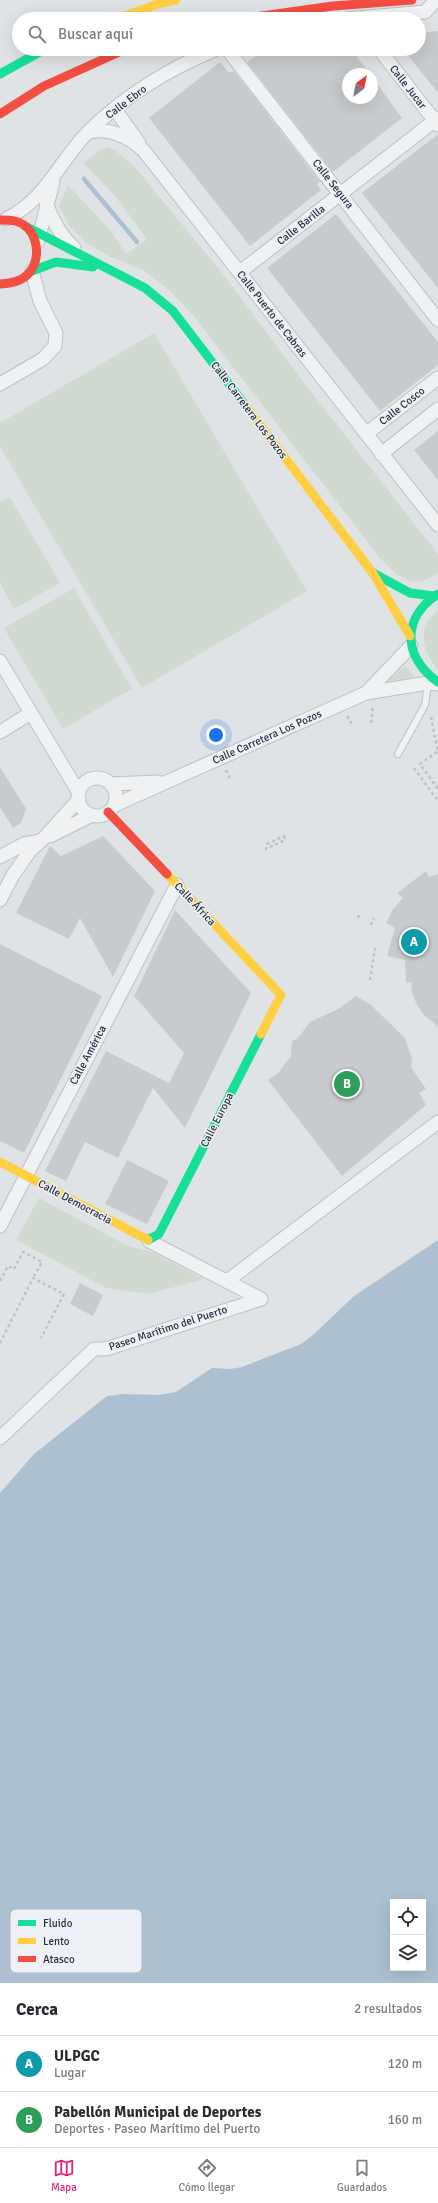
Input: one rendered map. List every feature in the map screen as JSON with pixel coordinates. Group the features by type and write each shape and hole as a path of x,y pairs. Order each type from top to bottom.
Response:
{"main road":[{"path":"136,12 161,3 176,0"},
{"path":"290,12 333,6 412,0"},
{"path":"0,74 32,56"},
{"path":"0,114 44,86 110,56"},
{"path":"3,219 16,221 39,235 82,255 106,270"},
{"path":"25,226 32,234 38,250 36,263 32,271"},
{"path":"0,284 18,282 32,271 56,262 77,263 106,270"},
{"name":"Calle Carretera Los Pozos","path":"106,270 145,288 173,311 372,572 411,641 414,658 421,670 435,683"},
{"path":"372,572 410,594 436,595"},
{"path":"411,641 414,620 422,606 436,595"},
{"name":"Calle África","path":"112,808 177,885 281,995"},
{"name":"Calle Europa","path":"149,1241 158,1234 281,995"},
{"name":"Calle Democracia","path":"0,1162 149,1241"}],"street":[{"path":"425,12 436,0"},
{"path":"425,12 438,11"},
{"name":"Calle Ebro","path":"3,219 18,213 32,202 54,179 88,132 117,107 154,81 203,56"},
{"name":"Calle Segura","path":"232,56 438,320"},
{"name":"Calle Jucar","path":"385,56 437,121"},
{"path":"117,107 120,115 144,151"},
{"name":"Calle Barilla","path":"240,272 437,121"},
{"name":"Calle Puerto de Cabras","path":"88,132 103,130 118,134 138,145 144,151 438,525"},
{"name":"Calle Ebro","path":"38,250 39,235 46,203 54,179"},
{"path":"46,203 50,216 61,232 82,255"},
{"path":"0,384 43,359 55,346 56,333 40,301 32,271"},
{"name":"Calle Cosco","path":"366,434 438,378"},
{"path":"381,454 438,410"},
{"name":"Calle Carretera Los Pozos","path":"366,693 411,641"},
{"path":"0,661 58,758 79,796 83,809 92,815"},
{"name":"Calle Carretera Los Pozos","path":"112,808 168,781 366,693 435,683"},
{"path":"0,732 30,713"},
{"path":"58,758 79,776 89,780"},
{"path":"0,857 24,844 43,840 92,815 103,815 112,808 116,794 110,784 100,778 89,780 84,783 79,796 43,840 21,863 0,900"},
{"name":"Calle Carretera Los Pozos","path":"110,784 168,781"},
{"name":"Calle América","path":"0,1226 25,1175 177,885"},
{"path":"227,1281 438,1122"},
{"name":"Paseo Marítimo del Puerto","path":"0,1438 94,1349 106,1349 260,1299 149,1241"}],"lane":[{"path":"398,754 435,683"}],"path":[{"path":"427,697 438,753 420,764 438,789"},
{"path":"371,723 372,711"},
{"path":"347,715 353,726"},
{"path":"414,768 438,800"},
{"path":"227,771 231,781"},
{"path":"284,836 285,840 266,849 266,844 284,836"},
{"path":"358,918 360,912"},
{"path":"372,925 374,918"},
{"path":"370,980 375,948"},
{"path":"0,1281 8,1266 14,1269 23,1252 42,1262 0,1343"},
{"path":"34,1278 64,1294 41,1338"}],"shaded area":[{"path":"108,147 115,150 133,165 224,275 309,389 438,554 438,572 421,581 413,581 406,580 392,570 379,557 193,315 169,290 143,270 111,257 85,242 69,226 59,206 68,185 111,231 126,254 147,239 115,196 83,163 102,149"},
{"path":"154,333 307,591 142,688 0,447 0,423"},
{"path":"10,497 60,583 14,609 0,583 0,502"},
{"path":"74,588 132,689 63,729 4,628"},
{"path":"438,611 438,669 428,655 425,647 424,631 426,624"},
{"path":"405,666 414,677 387,681"},
{"path":"39,1198 128,1246 152,1252 204,1279 149,1294 106,1288 16,1240"}],"water":[{"path":"438,1240 438,1983 0,1983 0,1493 34,1454 107,1396 123,1394 158,1395 176,1392 212,1368 230,1369 242,1367 301,1344 313,1335 354,1296"}],"building":[{"path":"438,31 438,93 409,56 426,56 426,32"},
{"path":"257,56 356,56 365,68 342,68 342,104 378,104 378,85 402,118 333,172 247,62"},
{"path":"220,62 229,73 234,71 320,182 317,184 321,190 250,246 149,118"},
{"path":"438,134 438,288 362,193"},
{"path":"336,214 438,342 438,365 380,411 267,268"},
{"path":"438,431 438,480 414,450"},
{"path":"0,767 26,809 21,823 13,828 0,807"},
{"path":"103,836 155,891 113,977 80,918 69,939 16,913 50,846 61,856"},
{"path":"426,871 429,877 438,874 438,1027 424,1015 417,1005 412,993 411,982 406,983 405,960 387,956 395,928 386,923 393,909 403,898 397,893"},
{"path":"175,910 251,993 185,1128 153,1088 118,1158 85,1142 66,1181 45,1171 106,1051 169,1083 184,1053 134,996"},
{"path":"0,944 102,996 24,1153 0,1141"},
{"path":"356,996 371,1005 405,1038 412,1059 411,1067 426,1089 419,1093 426,1105 342,1176 268,1080 278,1073 291,1056 292,1041 298,1038 310,1022 340,1008"},
{"path":"127,1160 169,1181 147,1224 105,1204"},
{"path":"80,1283 103,1295 93,1316 70,1304"}],"waterway":[{"path":"84,179 137,242"}],"traffic: fast":[{"path":"0,74 32,56"},
{"path":"25,226 145,288 173,311 245,405"},
{"path":"32,271 56,262 93,267"},
{"path":"373,573 410,593 434,596"},
{"path":"438,594 417,614 411,638 413,649 418,661 426,672 438,682"},
{"path":"148,1240 159,1234 261,1034"}],"traffic: slow":[{"path":"136,12 161,3 176,0"},
{"path":"245,405 372,572 410,636"},
{"path":"167,874 281,995 261,1034"},
{"path":"0,1162 148,1240"}],"traffic: jam":[{"path":"290,12 333,6 412,0"},
{"path":"0,114 44,86 110,56"},
{"path":"0,220 10,220 23,224 33,236 37,252 33,268 25,277 15,282 0,284"},
{"path":"108,812 167,874"}],"place":[{"name":"ULPGC","path":"414,942"},
{"name":"Pabellón Municipal de Deportes","path":"347,1084"}]}
